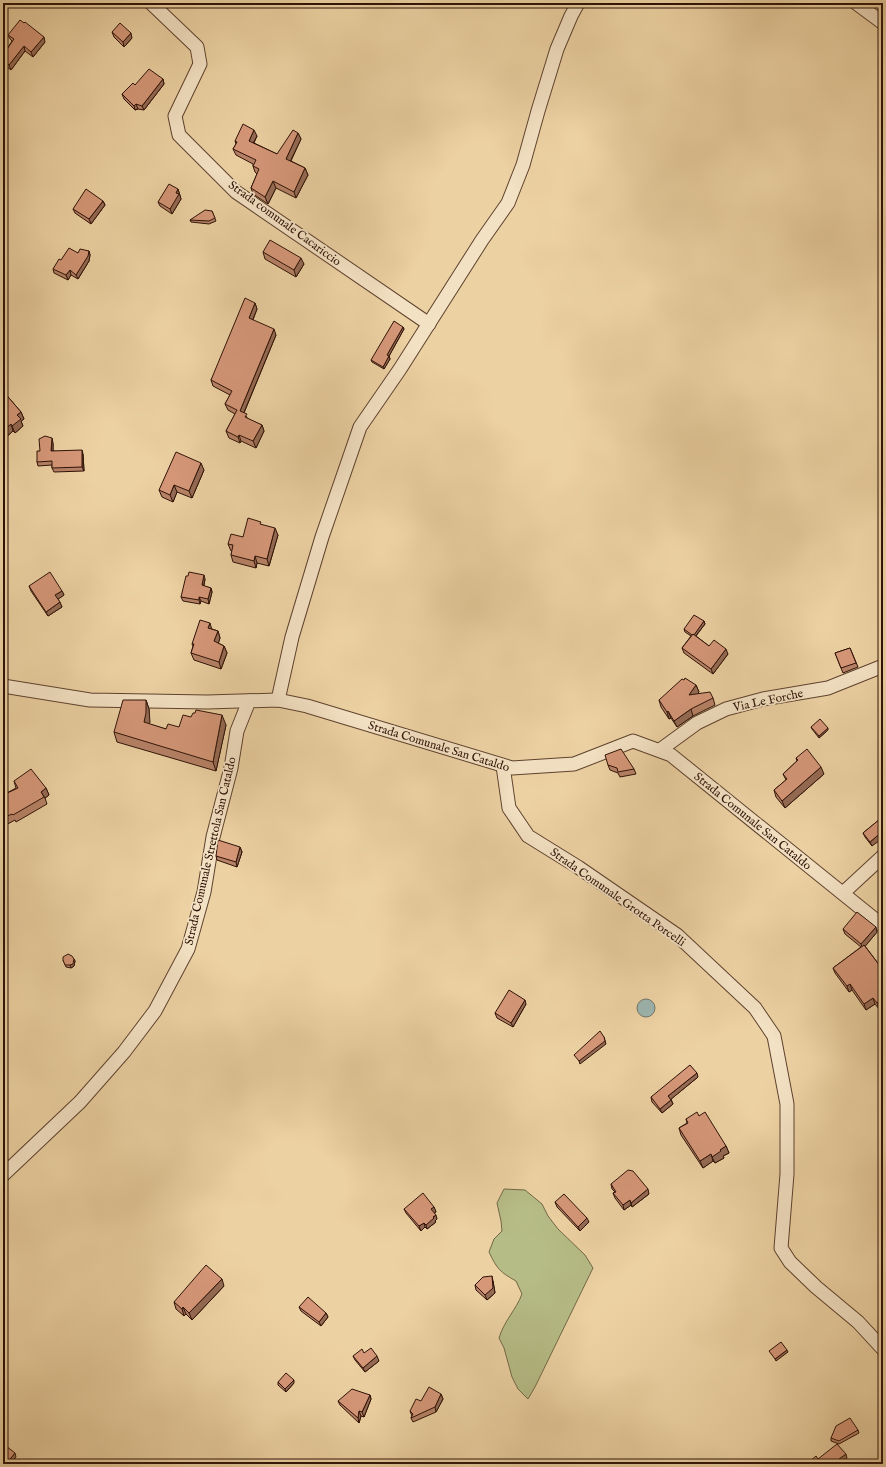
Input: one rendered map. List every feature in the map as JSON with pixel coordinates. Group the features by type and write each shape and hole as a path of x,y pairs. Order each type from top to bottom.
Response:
{"street":[{"name":"Strada comunale Cacariccio","path":"151,3 197,47 200,64 175,116 179,135 236,192 429,324"},
{"path":"278,700 292,637 317,551 360,427 400,369 482,240 508,203 523,165 538,111 558,49 571,16 578,3"},
{"path":"856,3 883,23"},
{"name":"Via Le Forche","path":"660,750 697,722 726,709 763,699 828,688 883,666"},
{"name":"Strada Comunale San Cataldo","path":"3,686 90,700 206,702 278,700 306,706 512,768 574,764 633,741 671,754 883,926"},
{"name":"Strada Comunale Strettola San Cataldo","path":"3,1175 80,1102 124,1052 155,1011 188,949 204,892 213,837 231,768 237,731 249,701"},
{"name":"Strada Comunale Grotta Porcelli","path":"503,766 509,808 528,836 578,867 677,935 755,1008 774,1036 787,1104 787,1174 781,1248 790,1262 816,1287 858,1322 883,1349"},
{"path":"843,893 883,856"}],"green space":[{"path":"504,1189 525,1190 542,1204 548,1216 558,1229 585,1255 593,1268 528,1399 518,1389 512,1377 504,1348 499,1338 522,1294 516,1281 500,1270 489,1252 494,1239 502,1231 497,1203"}],"water":[{"path":"642,999 650,999 655,1004 653,1015 650,1017 642,1017 637,1012 637,1004"}],"building":[{"path":"20,20 24,23 25,22 44,37 31,52 24,46 9,65 3,61 3,55 14,39 8,35"},
{"path":"120,23 131,33 123,42 112,32"},
{"path":"149,69 163,79 142,106 136,104 134,106 122,94 133,83 135,85"},
{"path":"243,124 254,130 249,141 277,154 293,130 298,133 286,159 305,168 294,192 273,181 265,197 251,188 259,169 253,166 256,160 233,149"},
{"path":"169,184 178,189 176,193 179,194 170,209 158,202"},
{"path":"86,189 103,201 89,219 73,209"},
{"path":"205,210 212,211 215,218 209,221 190,220"},
{"path":"270,240 301,258 294,270 263,252"},
{"path":"69,248 78,253 80,249 89,251 88,256 76,275 70,270 66,275 53,269 59,259 61,260"},
{"path":"245,298 255,303 249,318 274,329 240,411 247,414 245,417 262,425 253,441 239,435 238,437 226,431 237,410 225,404 232,391 211,380"},
{"path":"394,321 403,327 387,355 389,356 383,367 371,360"},
{"path":"3,391 21,412 17,415 21,419 12,426 11,424 3,431"},
{"path":"45,436 52,438 51,451 82,450 82,467 52,468 52,461 37,462 37,451 40,451 39,439"},
{"path":"176,452 201,463 189,491 174,485 170,495 159,490"},
{"path":"248,518 261,522 260,524 275,528 267,559 255,556 254,561 231,555 233,545 228,544 231,534 243,537"},
{"path":"50,572 62,591 55,595 60,602 46,612 29,586"},
{"path":"189,572 204,575 202,585 211,588 208,599 199,597 199,600 181,597 186,576 188,576"},
{"path":"694,615 704,621 694,635 692,635 684,629"},
{"path":"200,620 210,623 208,628 218,631 214,641 224,646 219,662 191,653 194,644 192,644"},
{"path":"693,634 709,646 714,640 726,649 711,669 682,648"},
{"path":"850,648 856,663 841,668 835,653"},
{"path":"685,678 696,685 689,695 710,692 713,698 691,709 674,721 659,700"},
{"path":"123,700 146,700 144,722 166,729 168,724 179,727 183,715 191,717 196,710 222,715 213,762 114,732"},
{"path":"820,719 828,728 819,736 811,727"},
{"path":"621,749 634,769 618,772 617,768 608,765 605,755"},
{"path":"807,749 821,767 782,801 774,790 787,779 783,774 798,760 796,758"},
{"path":"31,769 46,788 41,792 44,797 13,815 12,814 3,818 3,795 18,788 14,781"},
{"path":"880,819 883,822 883,831 870,842 863,833"},
{"path":"218,840 240,847 236,862 216,856"},
{"path":"857,912 876,927 861,944 843,929"},
{"path":"864,945 883,970 883,1007 879,1001 877,1003 873,998 864,1004 850,984 847,986 833,968"},
{"path":"68,954 74,959 73,964 65,965 63,957"},
{"path":"509,990 525,1000 511,1023 495,1013"},
{"path":"600,1031 605,1041 579,1061 574,1055"},
{"path":"690,1065 697,1073 668,1096 671,1100 660,1109 651,1097"},
{"path":"697,1112 699,1116 705,1112 726,1146 712,1157 711,1154 700,1161 679,1128 688,1123 686,1119"},
{"path":"628,1170 633,1171 648,1189 631,1203 630,1200 623,1205 613,1193 616,1192 611,1184"},
{"path":"423,1193 434,1207 431,1209 436,1215 426,1225 424,1223 419,1226 404,1209"},
{"path":"564,1194 587,1218 578,1227 555,1202"},
{"path":"206,1265 222,1279 189,1313 183,1307 182,1309 174,1302"},
{"path":"492,1276 493,1288 485,1295 475,1285 483,1277"},
{"path":"308,1297 326,1313 319,1322 299,1307"},
{"path":"781,1342 787,1350 775,1359 769,1351"},
{"path":"371,1348 377,1356 363,1368 353,1356 362,1349 364,1353"},
{"path":"286,1373 294,1380 285,1389 278,1382"},
{"path":"429,1387 441,1394 435,1407 411,1418 413,1414 410,1411 416,1399 421,1401"},
{"path":"352,1389 370,1395 362,1412 359,1411 358,1418 338,1401"},
{"path":"850,1418 858,1430 839,1441 831,1438 836,1426"},
{"path":"837,1444 846,1454 835,1464 807,1464 816,1456 818,1459"},
{"path":"6,1446 15,1453 6,1464 3,1464 3,1448"}]}
